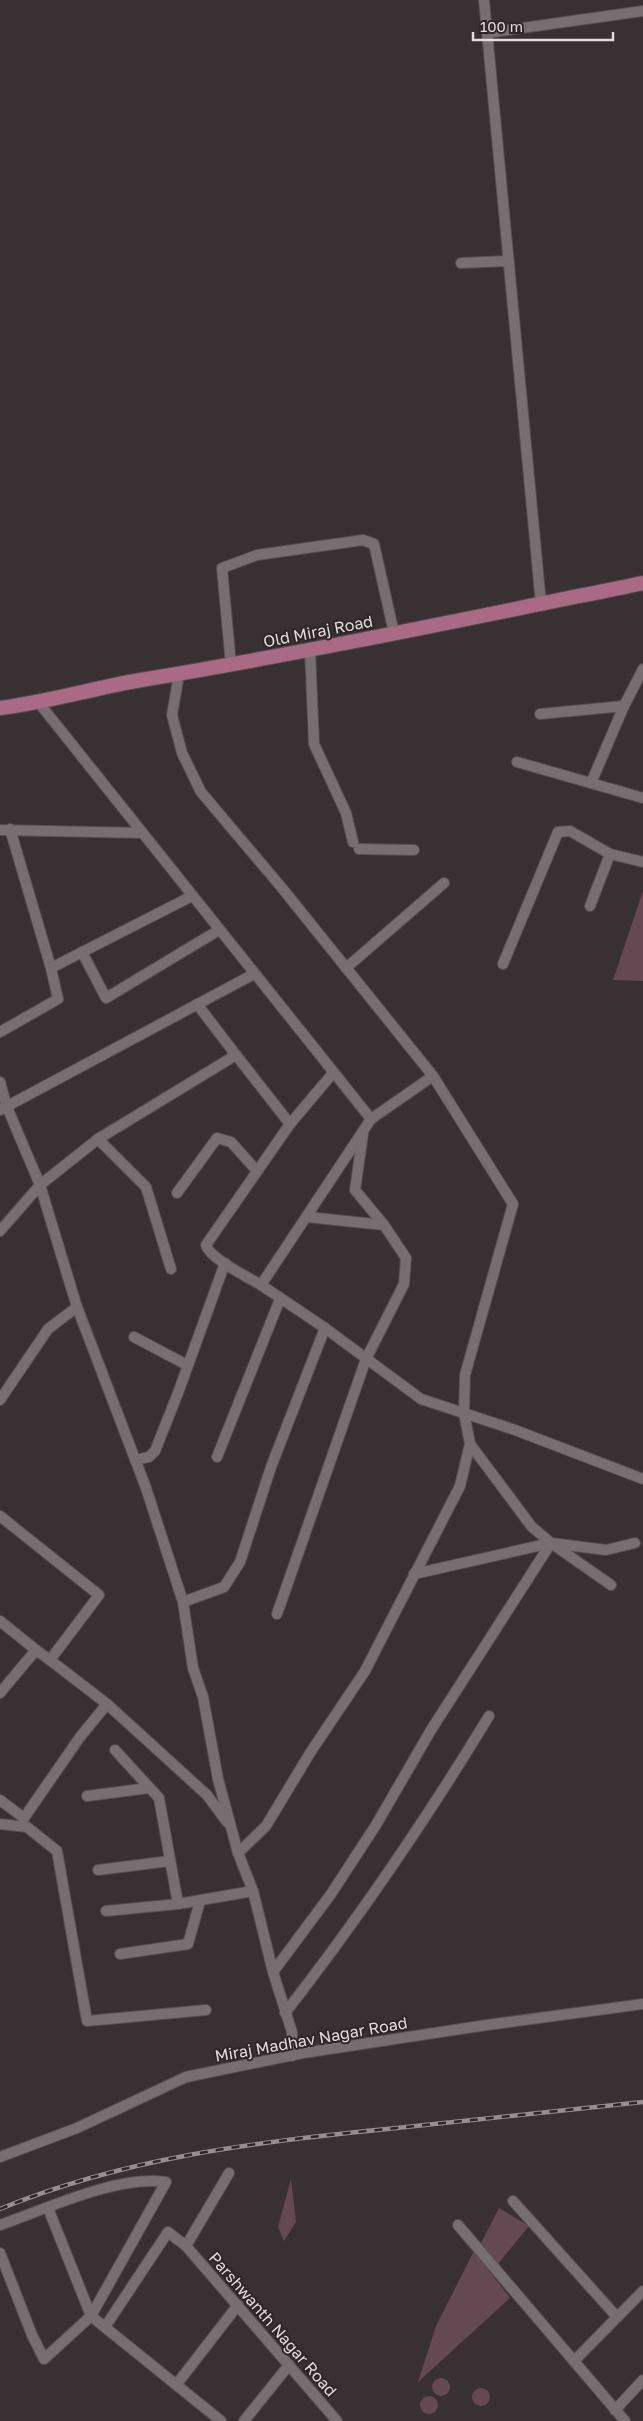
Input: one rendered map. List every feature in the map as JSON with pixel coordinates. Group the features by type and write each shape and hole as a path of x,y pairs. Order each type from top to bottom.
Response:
{"main road":[{"name":"Old Miraj Road","path":"0,708 39,703 138,680 310,650 643,583"}],"street":[{"path":"484,0 541,604"},
{"path":"487,33 643,11"},
{"path":"461,263 508,261"},
{"path":"231,665 222,568 257,556 363,540 374,544 394,633"},
{"path":"310,650 314,744 346,813 356,846 414,850"},
{"path":"591,783 624,706 643,669"},
{"path":"179,674 172,715 182,753 201,792 433,1076 513,1204 465,1375 464,1413 470,1444 460,1486 365,1672 310,1753 266,1826 238,1853"},
{"path":"39,703 370,1120"},
{"path":"540,714 624,706"},
{"path":"517,762 643,798"},
{"path":"0,1032 58,999 51,968 5,830 142,833"},
{"path":"503,964 558,832 570,831 610,854 641,861 643,850"},
{"path":"590,906 610,854"},
{"path":"346,968 444,883"},
{"path":"51,968 192,896"},
{"path":"82,952 106,998 219,930"},
{"path":"3,1108 254,974"},
{"path":"197,1004 290,1124"},
{"path":"0,1231 40,1185 98,1139 236,1055"},
{"path":"333,1073 290,1124 206,1245 208,1251 325,1328 421,1399 515,1430 643,1478"},
{"path":"261,1285 370,1120 433,1076"},
{"path":"0,1082 3,1108 40,1185 77,1307 135,1460 183,1602 193,1668 203,1697 218,1779 238,1853 253,1891 273,1972 292,2032 292,2056"},
{"path":"277,1614 366,1358 404,1284 406,1258 384,1225 355,1190 364,1129"},
{"path":"177,1193 216,1138 231,1142 257,1171"},
{"path":"98,1139 146,1187 171,1269"},
{"path":"307,1217 384,1225"},
{"path":"135,1460 149,1457 154,1451 178,1393 225,1263"},
{"path":"217,1457 280,1299"},
{"path":"0,1400 48,1329 77,1307"},
{"path":"183,1602 224,1587 240,1562 272,1467 325,1328"},
{"path":"134,1337 187,1365"},
{"path":"470,1444 532,1526 551,1543 611,1585"},
{"path":"0,1516 99,1594 50,1660"},
{"path":"273,1972 331,1894 376,1825 431,1730 551,1543"},
{"path":"414,1574 551,1543 606,1550 635,1543"},
{"path":"0,1621 107,1704 207,1794 231,1827"},
{"path":"0,1693 36,1650"},
{"path":"0,1800 24,1818 80,1737 107,1704"},
{"path":"285,2013 330,1956 489,1716"},
{"path":"115,1750 159,1798 178,1904"},
{"path":"87,1796 149,1788"},
{"path":"0,1824 27,1827 57,1851 87,2021 206,2010"},
{"path":"98,1870 170,1861"},
{"path":"106,1911 178,1904 253,1891"},
{"path":"120,1954 188,1944 200,1901"},
{"name":"Miraj Madhav Nagar Road","path":"0,2157 77,2128 186,2077 292,2056 487,2025 643,2004"},
{"path":"186,2246 229,2173"},
{"path":"0,2225 108,2187 149,2180 166,2182 91,2316 44,2359 32,2335 0,2253"},
{"path":"513,2201 617,2317"},
{"path":"48,2208 91,2316 221,2421"},
{"path":"458,2225 625,2421"},
{"name":"Parshwanth Nagar Road","path":"105,2327 168,2232 186,2246 337,2421"},
{"path":"574,2361 643,2291"},
{"path":"176,2385 238,2306"},
{"path":"244,2421 290,2365"},
{"path":"615,2410 643,2380"}],"shaded area":[{"path":"643,891 643,981 613,980"},
{"path":"291,2179 296,2222 284,2241 278,2227"},
{"path":"499,2208 529,2226 498,2264 481,2243"},
{"path":"474,2251 510,2298 418,2382 436,2326"},
{"path":"441,2378 447,2381 450,2387 447,2393 441,2396 435,2393 432,2387 435,2381"},
{"path":"481,2388 487,2391 490,2397 487,2403 481,2406 475,2403 472,2397 475,2391"},
{"path":"429,2396 435,2399 438,2405 435,2411 429,2414 423,2411 420,2405 423,2399"}],"railway":[{"path":"0,2209 47,2191 94,2177 190,2155 338,2134 643,2102"}]}
